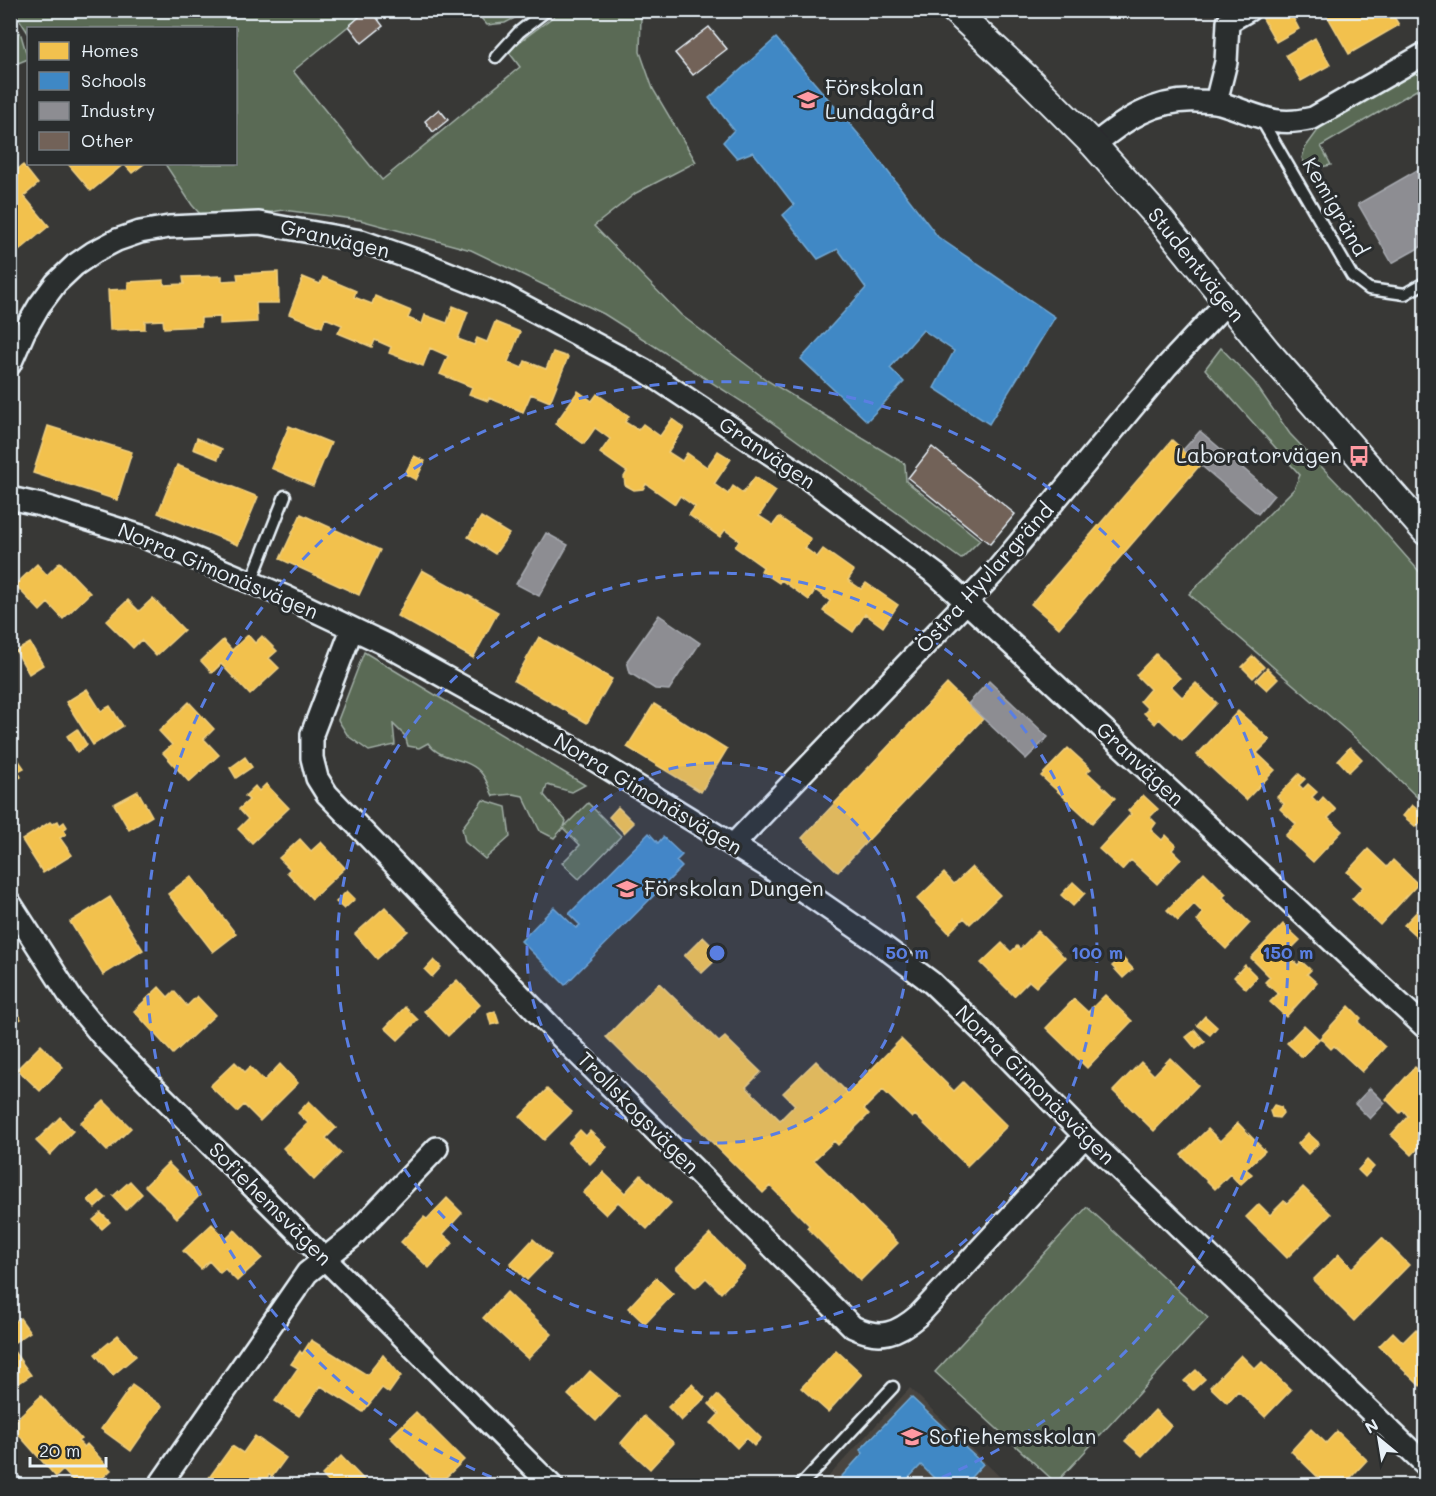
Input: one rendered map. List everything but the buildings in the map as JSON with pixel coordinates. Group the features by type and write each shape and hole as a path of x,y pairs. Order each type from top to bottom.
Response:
{"street":[{"name":"Studentvägen","path":"954,10 1094,145 1160,219 1227,302 1425,532"},
{"path":"1216,102 1227,62 1225,16 1250,10"},
{"path":"1094,145 1121,122 1142,111 1162,104 1188,100 1216,102 1261,119 1294,123 1313,118 1425,53"},
{"name":"Granvägen","path":"10,364 39,306 56,283 75,265 94,252 140,232 169,227 259,223 361,241 421,262 503,296 644,370 810,480 937,575 1425,1028"},
{"name":"Östra Hyvlargränd","path":"733,845 996,571 1167,366 1227,302"},
{"name":"Norra Gimonäsvägen","path":"10,498 41,505 144,537 251,582 384,644 561,741 733,845 876,941 932,983 1085,1136 1425,1465"},
{"name":"Trollskogsvägen","path":"352,629 312,734 312,758 317,778 327,794 555,1030 853,1327 866,1333 879,1335 893,1332 912,1321 1085,1136"},
{"name":"Sofiehemsvägen","path":"10,903 71,998 104,1037 552,1485"},
{"path":"159,1485 307,1273 352,1237 437,1148"}],"lane":[{"path":"496,57 519,32 547,10"},
{"name":"Kemigränd","path":"1261,119 1352,276 1369,289 1406,294 1425,282"},
{"path":"251,582 285,496"},
{"path":"800,1485 892,1387"}],"shaded area":[{"name":"Sofiehemsskolan","path":"910,1388 1008,1485 820,1486"}],"green space":[{"path":"14,11 367,11 293,71 382,180 520,67 505,47 514,46 561,11 631,11 641,16 640,52 653,89 696,162 636,193 594,226 681,315 768,381 905,464 906,481 980,540 961,559 752,408 604,314 471,250 360,220 283,210 209,224 192,205 166,165 237,165 237,27 27,27 27,31"},
{"path":"475,11 528,11 505,23 487,25"},
{"path":"10,18 21,35 27,56 27,59 11,66"},
{"path":"1425,65 1425,85 1321,146 1331,165 1306,166 1302,158 1305,148 1321,126"},
{"path":"1221,348 1254,382 1290,434 1342,488 1351,494 1425,578 1425,805 1369,750 1189,594 1294,489 1300,475 1205,369"},
{"path":"364,652 585,785 572,792 547,785 544,795 566,821 564,827 588,803 621,836 579,879 562,863 580,845 563,828 554,838 540,831 523,796 513,794 493,796 484,776 476,768 440,753 428,743 419,748 408,746 405,736 393,724 395,745 369,751 348,736 338,720"},
{"path":"483,800 506,807 510,837 485,859 465,842 462,828"},
{"path":"1087,1207 1208,1318 1056,1483 935,1372"}],"place":[{"name":"Förskolan Lundagård","path":"808,100"},
{"name":"Laboratorvägen","path":"1359,456"},
{"name":"Förskolan Dungen","path":"627,889"},
{"name":"Sofiehemsskolan","path":"912,1437"}]}
